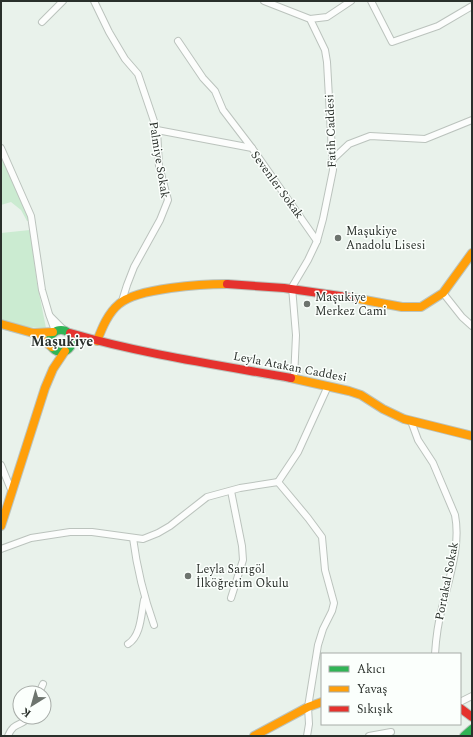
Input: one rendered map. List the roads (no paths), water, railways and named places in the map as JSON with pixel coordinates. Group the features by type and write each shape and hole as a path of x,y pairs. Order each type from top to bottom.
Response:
{"main road":[{"path":"97,341 110,315 122,301 150,293 193,285 236,284 292,287 402,307 421,307 443,293 472,252"},
{"path":"1,324 33,333 54,332 60,329 97,341"},
{"path":"67,331 72,338 72,345"},
{"path":"53,369 53,348 50,339 54,332"},
{"path":"33,333 58,352 66,351"},
{"path":"1,526 53,369 72,345 81,342 97,341"},
{"name":"Leyla Atakan Caddesi","path":"97,341 294,379 357,393 382,409 411,421 472,436"},
{"path":"254,736 308,707 321,702"},
{"path":"461,709 472,718"},
{"path":"464,736 472,730"}],"street":[{"path":"42,22 63,1"},
{"name":"Palmiye Sokak","path":"94,1 109,32 125,59 138,74 157,130 159,166 168,200 160,220 134,267 122,301"},
{"path":"264,1 310,19 327,17 351,1"},
{"path":"371,1 392,42 438,26 472,6"},
{"name":"Fatih Caddesi","path":"292,287 308,260 317,240 333,170 326,55 310,19"},
{"path":"178,41 215,91 223,110 252,148"},
{"path":"332,160 349,144 370,136 425,139 472,120"},
{"name":"Sevenler Sokak","path":"157,130 252,148 317,240"},
{"path":"1,148 31,216 42,290 54,332"},
{"path":"292,287 296,335 294,379"},
{"path":"443,293 462,317 472,326"},
{"path":"49,314 67,331"},
{"path":"1,549 31,538 58,533 92,532 143,539 158,534 207,497 244,487 278,482 298,452 328,386"},
{"name":"Portakal Sokak","path":"411,421 418,440 433,463 455,515 457,524 455,552 441,613 435,653"},
{"path":"1,465 12,492"},
{"path":"278,482 322,537 325,570 334,603 320,640 308,707 309,724 306,736"},
{"path":"231,491 242,542 243,560 231,598"},
{"path":"133,538 140,580 154,625"},
{"path":"128,644 132,642 136,636 145,599"},
{"path":"461,702 472,696"},
{"path":"8,736 15,725"},
{"path":"369,736 391,732"}],"place":[{"name":"Maşukiye Anadolu Lisesi","path":"338,238"},
{"name":"Maşukiye Merkez Cami","path":"307,304"},
{"name":"Leyla Sarıgöl İlköğretim Okulu","path":"188,576"}],"district":[{"name":"Maşukiye","path":"62,341"}]}
